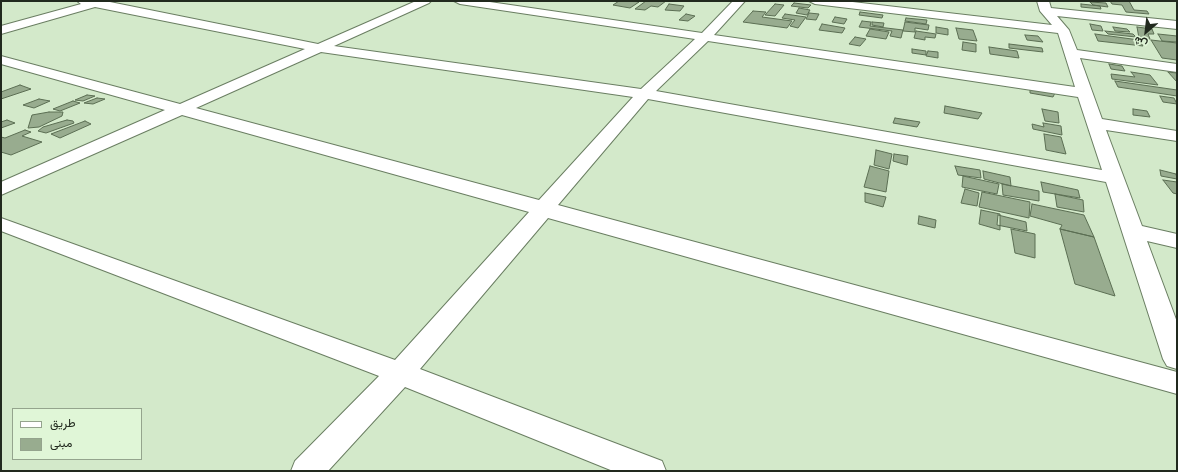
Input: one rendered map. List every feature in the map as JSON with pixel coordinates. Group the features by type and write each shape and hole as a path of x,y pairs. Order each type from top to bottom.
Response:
{"street":[{"path":"1,190 425,1"},
{"path":"460,1 705,38 1085,92"},
{"path":"307,471 400,373 644,94 705,38 739,1"},
{"path":"815,1 834,2 1063,30"},
{"path":"1,30 95,2 319,48 644,94 1115,178"},
{"path":"1044,6 1063,30 1177,359"},
{"path":"1044,6 1177,25"},
{"path":"1071,53 1177,68"},
{"path":"1,60 1177,383"},
{"path":"1096,123 1177,136"},
{"path":"1,224 400,373 650,471"},
{"path":"1133,231 1177,240"}],"building":[{"path":"619,1 639,2 630,8 613,5"},
{"path":"646,1 666,1 658,7 651,6 645,10 635,9"},
{"path":"1110,1 1129,1 1134,10 1147,11 1149,14 1126,12 1122,5 1112,4"},
{"path":"1090,2 1106,3 1108,7 1093,5"},
{"path":"794,3 811,5 808,8 791,6"},
{"path":"669,4 684,6 680,11 665,10"},
{"path":"775,4 784,5 775,16 765,15"},
{"path":"1081,4 1100,6 1101,9 1081,7"},
{"path":"799,8 810,10 807,15 796,13"},
{"path":"753,11 766,12 762,17 792,21 787,28 743,22"},
{"path":"860,12 883,15 882,18 859,15"},
{"path":"809,13 819,14 816,20 806,19"},
{"path":"686,14 695,16 688,21 679,20"},
{"path":"785,14 806,17 798,28 790,26 795,20 782,18"},
{"path":"835,17 847,19 844,24 832,22"},
{"path":"906,18 927,20 926,24 905,21"},
{"path":"862,21 871,22 870,26 903,30 901,38 890,36 892,31 859,27"},
{"path":"872,22 884,23 883,27 872,25"},
{"path":"905,22 929,25 928,30 915,28 915,32 903,31"},
{"path":"822,24 845,28 842,33 819,30"},
{"path":"1090,24 1101,26 1103,31 1092,30"},
{"path":"936,27 948,29 948,35 936,33"},
{"path":"1113,27 1127,29 1130,32 1115,31"},
{"path":"1137,27 1152,29 1154,34 1148,34 1150,39 1139,38"},
{"path":"956,28 973,30 977,41 959,39"},
{"path":"870,29 889,32 886,39 866,36"},
{"path":"916,31 936,34 935,38 925,37 925,40 914,38"},
{"path":"1105,31 1133,34 1136,37 1108,34"},
{"path":"1095,34 1139,40 1143,46 1098,41"},
{"path":"1158,34 1177,36 1177,42 1162,41"},
{"path":"1025,35 1038,36 1043,42 1027,40"},
{"path":"855,37 866,39 860,46 849,44"},
{"path":"1151,40 1177,43 1177,60 1162,58"},
{"path":"963,42 976,44 976,52 962,50"},
{"path":"1009,44 1042,48 1043,52 1009,48"},
{"path":"989,47 1017,51 1019,58 990,54"},
{"path":"912,49 926,51 926,55 912,53"},
{"path":"928,51 938,52 938,58 926,56"},
{"path":"1109,64 1122,66 1125,71 1111,69"},
{"path":"1131,72 1150,75 1158,85 1112,79 1111,74 1135,77"},
{"path":"1168,72 1177,73 1177,82"},
{"path":"1115,81 1177,90 1177,96 1118,87"},
{"path":"20,85 31,89 1,99 1,92"},
{"path":"1030,89 1055,93 1053,97 1030,93"},
{"path":"87,95 95,96 83,101 75,100"},
{"path":"1160,96 1174,98 1177,104 1163,102"},
{"path":"97,98 105,99 93,104 84,103"},
{"path":"39,99 50,101 34,108 23,105"},
{"path":"73,101 80,103 60,111 53,109"},
{"path":"945,106 982,113 978,119 944,113"},
{"path":"1042,109 1058,112 1059,123 1045,121"},
{"path":"1133,109 1147,111 1150,117 1133,115"},
{"path":"49,112 63,112 62,116 39,127 28,128 32,115"},
{"path":"895,118 920,122 917,127 893,123"},
{"path":"7,120 15,123 1,128 1,122"},
{"path":"67,120 73,121 74,123 46,133 38,131 43,127"},
{"path":"85,121 91,124 60,138 51,134"},
{"path":"1043,123 1061,126 1062,135 1033,129 1032,124 1044,127"},
{"path":"25,130 31,132 22,136 42,142 11,155 1,152 1,137 5,138"},
{"path":"1044,134 1061,137 1066,154 1046,150"},
{"path":"876,150 892,154 889,169 874,165"},
{"path":"894,154 908,156 907,165 893,161"},
{"path":"870,166 889,171 886,192 864,187"},
{"path":"955,166 980,170 981,178 958,175"},
{"path":"1160,170 1176,174 1177,179 1161,176"},
{"path":"983,171 1010,177 1011,186 984,179"},
{"path":"963,176 999,184 997,194 962,187"},
{"path":"1163,180 1177,182 1177,194 1173,193"},
{"path":"1041,182 1078,190 1080,198 1043,192"},
{"path":"1002,184 1039,191 1039,201 1003,195"},
{"path":"965,189 979,193 977,206 961,203"},
{"path":"982,192 1030,202 1029,218 979,207"},
{"path":"865,193 886,197 883,207 865,202"},
{"path":"1055,194 1083,200 1084,212 1057,207"},
{"path":"1032,204 1084,215 1094,237 1060,229 1062,225 1030,216"},
{"path":"981,210 1000,214 1000,230 979,224"},
{"path":"998,215 1026,222 1027,231 997,225"},
{"path":"919,216 936,220 935,228 918,224"},
{"path":"1011,229 1035,234 1035,258 1015,253"},
{"path":"1060,229 1094,237 1115,296 1075,284"}]}
